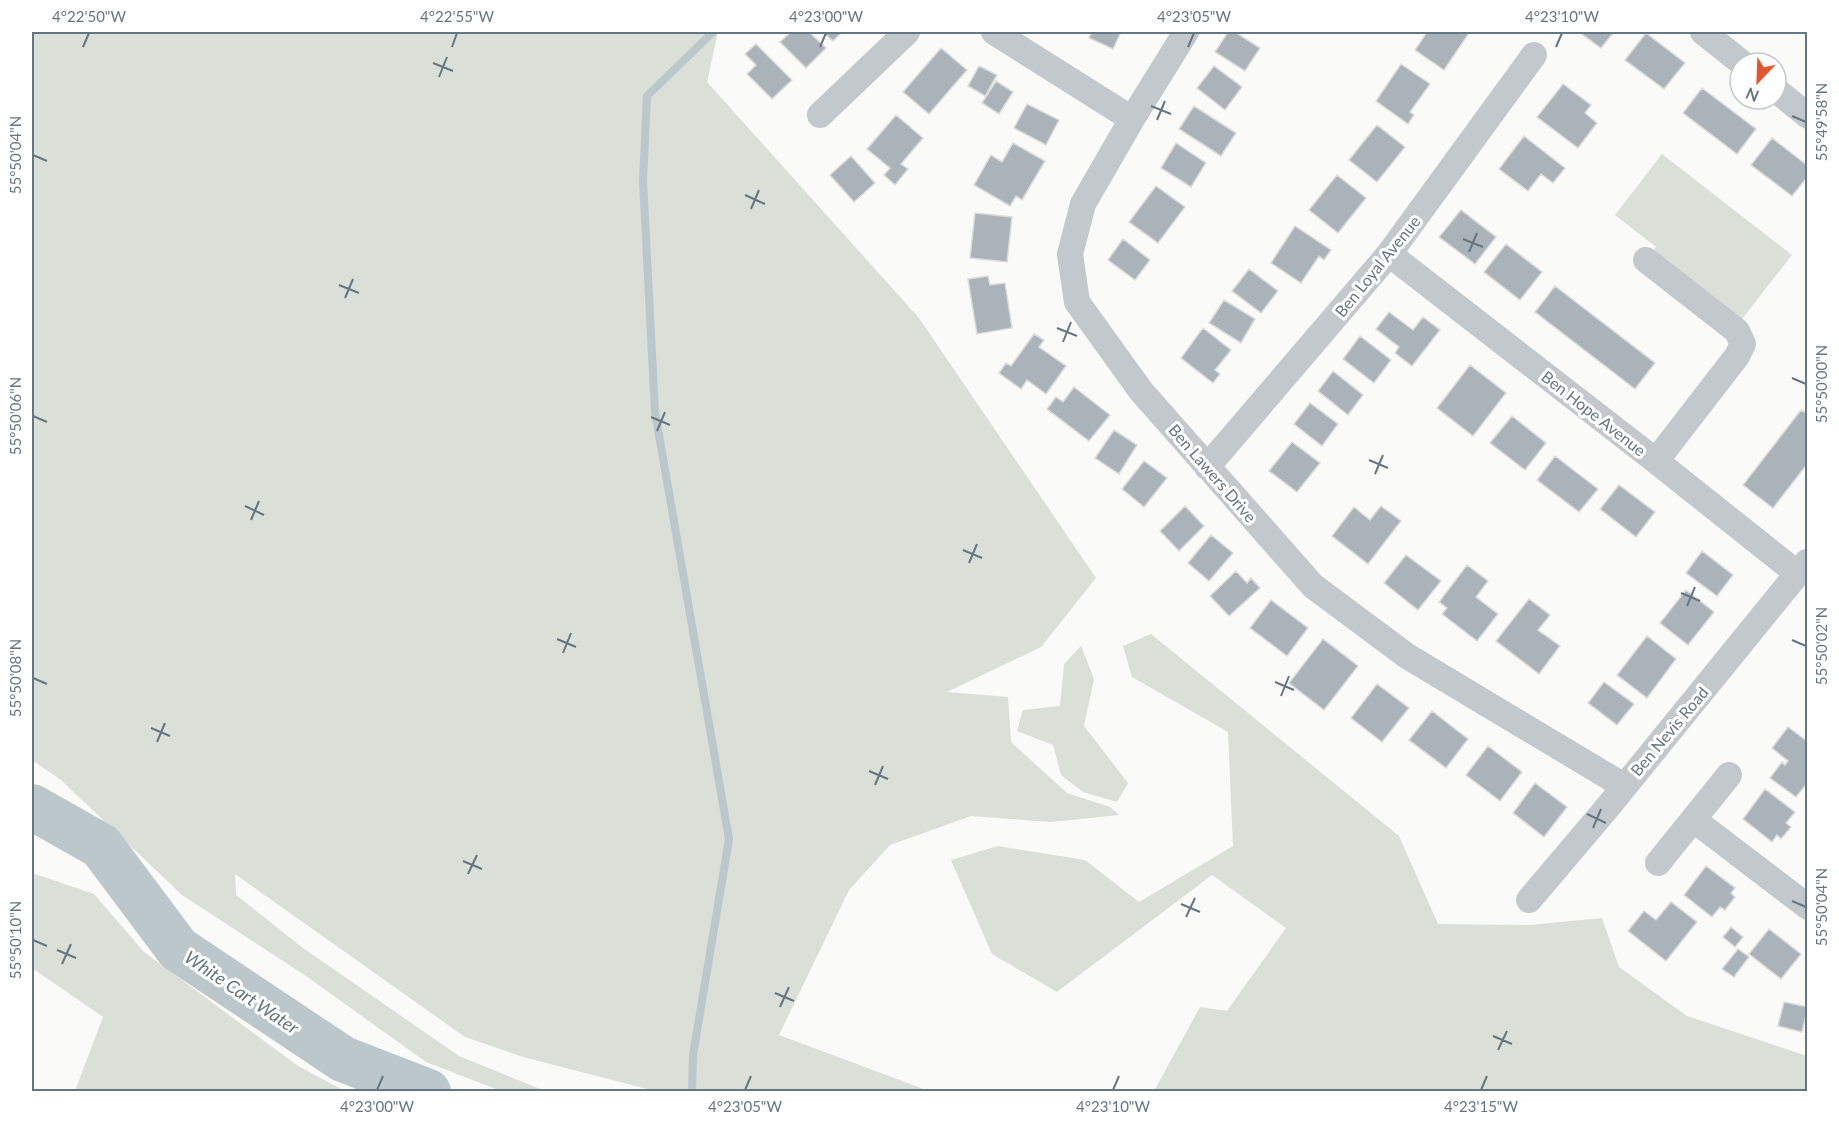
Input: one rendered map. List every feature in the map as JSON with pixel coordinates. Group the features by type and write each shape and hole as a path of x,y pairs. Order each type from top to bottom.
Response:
{"street":[{"path":"820,115 908,32"},
{"path":"994,32 1132,119"},
{"name":"Ben Lawers Drive","path":"1186,32 1083,204 1070,254 1077,302 1142,392 1312,586 1407,656 1624,786"},
{"path":"1703,32 1728,52"},
{"name":"Ben Loyal Avenue","path":"1208,467 1389,254 1534,55"},
{"path":"1788,100 1808,116"},
{"name":"Ben Hope Avenue","path":"1389,254 1656,460 1803,568"},
{"path":"1646,260 1737,331 1743,344 1737,356 1656,460"},
{"name":"Ben Nevis Road","path":"1529,900 1803,568"},
{"path":"1658,863 1729,776"},
{"path":"1694,820 1808,907"}],"shaded area":[{"path":"32,32 718,32 707,82 919,318 1096,578 1041,647 947,692 1008,697 1011,742 1067,793 1110,807 1119,815 1051,822 971,816 890,845 849,890 779,1035 929,1091 655,1091 523,1057 465,1037 235,874 236,895 303,948 459,1056 545,1091 501,1091 426,1062 306,976 182,895 61,780 32,760"},
{"path":"1662,154 1792,255 1742,319 1653,251 1656,247 1615,215"},
{"path":"1151,634 1399,836 1438,924 1530,925 1602,918 1619,967 1687,1016 1807,1056 1807,1091 1154,1091 1200,1007 1227,1011 1286,928 1212,875 1057,992 992,954 951,860 998,846 1085,860 1139,902 1233,846 1228,732 1132,677 1123,646"},
{"path":"1081,646 1094,679 1084,726 1128,783 1117,802 1083,792 1061,775 1053,745 1017,731 1023,710 1060,706 1064,664"},
{"path":"32,873 94,894 144,952 298,1066 345,1091 75,1091 103,1017 32,968"}],"building":[{"path":"791,32 809,32 826,48 806,68 780,42"},
{"path":"823,32 842,32 833,41"},
{"path":"1092,32 1121,32 1113,49 1089,38"},
{"path":"1228,32 1235,32 1260,48 1245,71 1215,52"},
{"path":"1427,32 1469,33 1444,70 1415,50"},
{"path":"1579,32 1614,32 1601,48"},
{"path":"1646,33 1685,63 1664,89 1625,60"},
{"path":"756,44 792,80 772,99 747,74 756,65 745,54"},
{"path":"941,48 967,70 929,114 903,92"},
{"path":"1401,64 1430,84 1410,112 1414,115 1408,124 1376,101"},
{"path":"979,66 997,75 985,96 968,86"},
{"path":"1214,66 1242,87 1225,110 1197,88"},
{"path":"996,81 1013,92 999,114 982,103"},
{"path":"1563,84 1591,105 1585,113 1597,123 1578,148 1537,117"},
{"path":"1702,88 1728,108 1728,111 1732,111 1756,129 1737,154 1683,113"},
{"path":"1027,104 1059,120 1046,145 1014,128"},
{"path":"1194,106 1236,133 1221,156 1179,129"},
{"path":"896,115 923,138 901,164 908,169 895,185 884,175 890,168 867,149"},
{"path":"1377,125 1405,147 1377,182 1349,160"},
{"path":"1524,136 1565,168 1553,183 1541,174 1528,191 1499,169"},
{"path":"1772,138 1808,166 1808,176 1792,196 1751,165"},
{"path":"1013,143 1045,161 1022,200 1016,196 1010,206 974,185 991,155 1002,162"},
{"path":"1176,143 1206,163 1191,187 1161,168"},
{"path":"851,156 875,183 854,202 830,175"},
{"path":"1337,175 1366,198 1338,233 1309,210"},
{"path":"1156,186 1185,207 1158,243 1129,222"},
{"path":"1461,210 1496,237 1475,264 1439,237"},
{"path":"975,213 1012,217 1007,262 970,258"},
{"path":"1295,226 1331,250 1324,260 1319,256 1301,283 1271,263"},
{"path":"1123,239 1150,260 1135,280 1108,260"},
{"path":"1506,244 1542,272 1520,300 1484,272"},
{"path":"1249,269 1278,291 1261,313 1232,291"},
{"path":"988,276 990,285 1005,283 1012,328 977,334 968,279"},
{"path":"1555,286 1655,363 1635,389 1535,312"},
{"path":"1224,300 1255,319 1241,343 1209,323"},
{"path":"1389,312 1413,330 1423,317 1440,330 1412,366 1395,353 1399,347 1376,329"},
{"path":"1203,328 1231,350 1215,370 1220,374 1213,383 1181,358"},
{"path":"1034,334 1044,340 1039,347 1066,366 1046,394 1027,380 1021,389 999,373 1006,363 1011,366"},
{"path":"1360,336 1391,360 1374,383 1343,359"},
{"path":"1470,365 1506,393 1473,436 1437,408"},
{"path":"1333,371 1363,395 1348,415 1318,391"},
{"path":"1074,387 1110,415 1089,441 1047,409 1056,397 1063,402"},
{"path":"1310,403 1338,424 1322,446 1294,424"},
{"path":"1801,410 1808,414 1808,463 1773,508 1743,485"},
{"path":"1512,416 1546,443 1525,470 1490,443"},
{"path":"1114,430 1137,445 1119,474 1095,458"},
{"path":"1292,442 1320,463 1297,492 1269,471"},
{"path":"1555,456 1598,489 1579,512 1537,480"},
{"path":"1144,461 1167,478 1144,507 1122,489"},
{"path":"1619,485 1655,512 1636,537 1600,509"},
{"path":"1185,506 1204,526 1179,551 1160,531"},
{"path":"1381,506 1401,521 1368,564 1332,536 1354,507 1370,520"},
{"path":"1211,535 1233,553 1209,581 1188,563"},
{"path":"1702,551 1733,575 1717,596 1686,573"},
{"path":"1406,555 1441,581 1418,610 1384,583"},
{"path":"1467,565 1488,581 1476,597 1498,614 1477,641 1442,614 1447,608 1439,602"},
{"path":"1236,571 1247,583 1251,578 1260,588 1229,616 1210,596"},
{"path":"1686,590 1714,612 1688,645 1660,623"},
{"path":"1529,599 1550,615 1538,630 1560,646 1539,674 1496,641"},
{"path":"1271,600 1308,628 1287,656 1250,628"},
{"path":"1647,636 1676,659 1647,698 1617,675"},
{"path":"1323,639 1358,666 1324,710 1289,683"},
{"path":"1604,682 1634,704 1617,725 1588,703"},
{"path":"1377,684 1409,708 1382,742 1351,718"},
{"path":"1432,711 1468,739 1446,768 1409,740"},
{"path":"1788,727 1808,742 1808,782 1796,797 1770,778 1782,762 1785,765 1788,761 1772,748"},
{"path":"1488,746 1522,772 1500,801 1466,775"},
{"path":"1535,783 1567,807 1544,837 1513,813"},
{"path":"1765,789 1795,812 1786,823 1791,827 1781,839 1777,835 1772,842 1743,819"},
{"path":"1706,866 1735,888 1731,893 1735,897 1725,910 1720,907 1712,917 1684,895"},
{"path":"1671,902 1697,922 1666,961 1628,931 1644,911 1656,920"},
{"path":"1731,927 1743,937 1735,947 1723,937"},
{"path":"1769,929 1801,954 1781,979 1749,954"},
{"path":"1738,949 1749,957 1734,977 1722,969"},
{"path":"1784,1002 1808,1007 1802,1032 1778,1026"}],"waterway":[{"path":"692,1092 693,1055 729,839 655,412 643,181 647,96 713,32"},
{"name":"White Cart Water","path":"32,807 101,846 178,949 343,1059 428,1092"}]}
